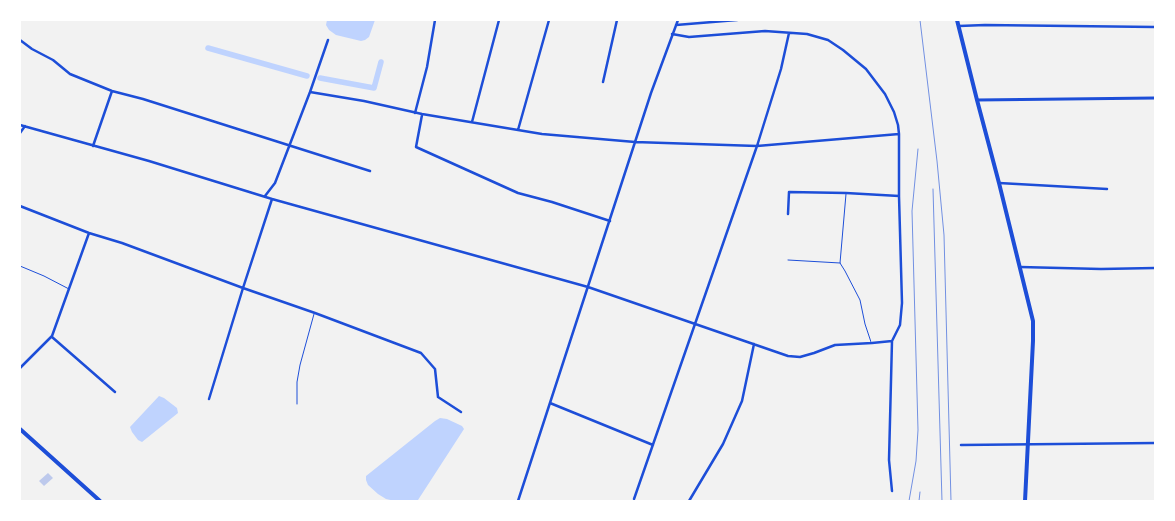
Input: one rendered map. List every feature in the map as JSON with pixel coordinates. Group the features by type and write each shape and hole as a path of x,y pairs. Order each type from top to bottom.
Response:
{"main road":[{"path":"957,20 1033,321 1034,341 1025,501"},
{"path":"20,429 100,501"}],"street":[{"path":"416,113 427,67 435,20"},
{"path":"472,122 499,20"},
{"path":"518,130 549,20"},
{"path":"603,82 617,20"},
{"path":"518,501 651,93 678,20"},
{"path":"676,25 737,20"},
{"path":"958,26 1155,27"},
{"path":"672,34 689,38 765,31 806,34 828,40 844,50 871,75 885,94 894,112 899,134 902,303 900,325 892,341 889,460 892,491"},
{"path":"634,499 757,146 781,69 789,33"},
{"path":"20,40 70,74 112,92 143,99 370,171"},
{"path":"265,196 275,183 328,40"},
{"path":"93,146 112,92"},
{"path":"310,92 364,101 416,113 518,130 568,137 635,142 757,146 899,134"},
{"path":"977,100 1155,98"},
{"path":"422,114 416,147 518,193 610,221"},
{"path":"20,125 149,161 272,199 588,287 788,356 800,357 835,345 892,341"},
{"path":"20,133 25,126"},
{"path":"999,183 1107,189"},
{"path":"788,214 789,192 899,196"},
{"path":"209,399 272,199"},
{"path":"20,206 89,233 421,353 435,369 438,397 461,412"},
{"path":"20,368 52,336 89,233"},
{"path":"1020,267 1155,268"},
{"path":"52,336 114,392"},
{"path":"689,501 723,444 742,401 754,344"},
{"path":"550,403 653,445"},
{"path":"961,445 1155,443"}],"lane":[{"path":"846,193 840,263 860,300 865,324 872,343"},
{"path":"788,260 840,263"},
{"path":"20,266 69,289"},
{"path":"297,404 297,382 314,313"}],"water":[{"path":"327,20 375,20 369,37 361,41 336,35 326,25"},
{"path":"159,396 177,408 178,413 142,442 138,440 130,427"},
{"path":"440,418 447,419 462,426 464,429 418,500 395,501 386,499 368,485 366,476"}],"building":[{"path":"48,473 53,478 44,486 39,481"}],"waterway":[{"path":"208,48 307,76"},
{"path":"320,78 374,88 381,62"}],"railway":[{"path":"920,20 944,235 951,501"},
{"path":"909,501 916,461 918,430 912,211 918,149"},
{"path":"933,189 942,501"},
{"path":"919,501 920,492"}]}
